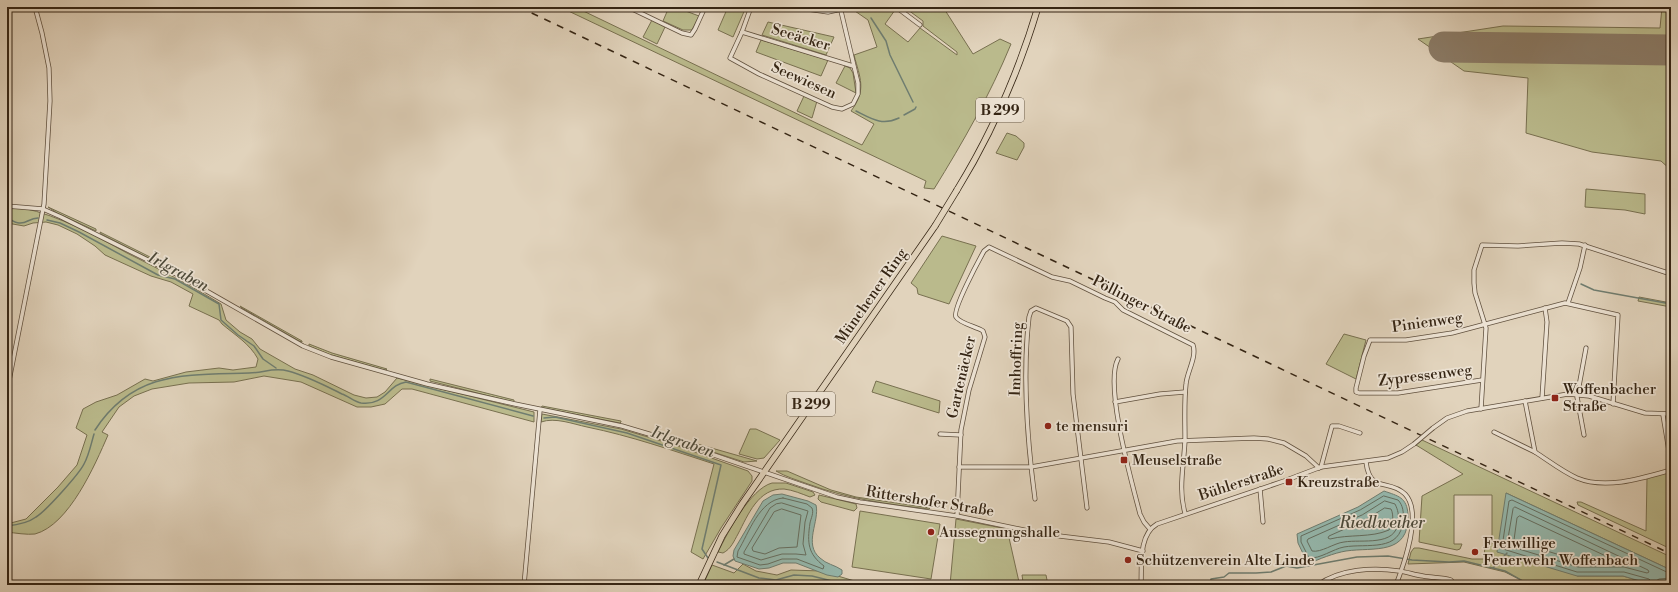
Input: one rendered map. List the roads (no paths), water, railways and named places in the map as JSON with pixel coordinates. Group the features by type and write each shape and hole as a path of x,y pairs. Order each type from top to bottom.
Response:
{"main road":[{"name":"Münchener Ring","path":"699,585 726,529 935,226 957,190 982,146 1007,94 1022,56 1038,7"}],"street":[{"path":"7,391 43,210 50,101 49,68 35,7"},
{"path":"628,7 682,33 691,35 696,29 705,7"},
{"name":"Seewiesen","path":"751,7 730,58 759,74 842,109 851,106 858,94 858,83 841,10"},
{"path":"793,7 823,12 851,7"},
{"path":"896,7 920,25"},
{"name":"Seeäcker","path":"742,32 853,66"},
{"name":"Rittershofer Straße","path":"7,206 43,210 182,277 314,351 352,364 427,384 540,410 622,426 676,442 837,497 860,502 957,516 1043,534 1109,542 1143,551"},
{"path":"1671,274 1585,245 1562,243 1518,246 1482,246 1474,270 1475,292 1486,324 1481,409 1563,394 1577,394 1645,413 1671,414"},
{"path":"1585,245 1580,268 1568,303 1618,315 1613,404"},
{"name":"Pöllinger Straße","path":"989,247 1052,277 1070,281 1115,302 1126,311 1192,344 1194,354 1187,377 1185,392 1185,440 1181,494 1185,513"},
{"name":"Gartenäcker","path":"957,516 961,435 969,390 984,342 984,334 981,330 960,321 955,314 984,251 989,247"},
{"name":"Pinienweg","path":"1372,340 1406,340 1452,333 1568,303"},
{"name":"Imhoffring","path":"1031,467 1026,375 1029,317 1031,311 1036,308 1067,321 1071,327 1073,394 1081,459"},
{"path":"1542,398 1542,378 1547,322 1545,308"},
{"name":"Zypressenweg","path":"1372,340 1368,342 1357,381 1357,393 1398,393 1482,380"},
{"path":"1584,435 1577,406 1577,394 1586,348"},
{"path":"1118,359 1116,364 1115,402 1140,514 1150,529 1145,540 1143,551 1141,585"},
{"path":"1115,402 1185,392"},
{"path":"1525,401 1536,452"},
{"name":"Bühlerstraße","path":"1150,529 1160,522 1185,513 1333,464 1366,462 1394,456 1414,444 1433,428 1452,416 1481,409"},
{"path":"524,585 540,410"},
{"path":"1663,414 1671,462"},
{"path":"959,466 1031,467 1185,440 1247,438 1274,440 1296,450 1320,468 1332,426 1339,426 1360,433"},
{"path":"1494,432 1536,452 1574,477 1589,482 1617,482 1671,470"},
{"path":"940,434 961,435"},
{"path":"1081,459 1087,508"},
{"path":"1366,462 1369,474 1373,480 1398,489 1405,494 1410,501 1412,516 1407,550 1396,585"},
{"path":"1031,467 1035,499"},
{"path":"1260,489 1263,522"},
{"path":"1318,585 1328,578 1342,572 1379,570 1401,571 1451,580 1454,585"}],"water":[{"name":"Riedlweiher","path":"1384,491 1401,498 1406,504 1408,515 1407,528 1403,537 1388,547 1341,552 1308,564 1298,543 1297,534 1358,507"},
{"path":"1506,493 1671,570 1671,582 1650,584 1623,576 1577,576 1497,552"},
{"path":"782,494 808,501 816,505 817,511 812,539 813,546 815,552 822,560 842,570 842,574 838,577 827,575 796,563 783,563 769,568 759,569 735,561 733,556 734,550 763,501 773,495"}],"waterway":[{"path":"871,18 886,41 890,55 913,102"},
{"path":"904,115 916,107"},
{"path":"856,111 872,119 882,121 899,118"},
{"name":"Irlgraben","path":"7,218 22,223 38,218"},
{"name":"Irlgraben","path":"47,220 60,223 79,232 158,275 175,279 219,304 221,320 238,335 254,346 263,359 276,368"},
{"path":"1581,284 1594,290 1671,304"},
{"name":"Irlgraben","path":"95,430 110,410 127,396 144,386 183,376 254,373 273,370 288,371 309,378 361,403 376,401 394,387 406,382 533,416"},
{"name":"Irlgraben","path":"544,418 555,417 627,433 721,465 702,549 708,558"},
{"name":"Irlgraben","path":"7,526 30,521 41,513 54,500 76,476 84,464 89,453 94,434"},
{"path":"1493,568 1507,553"},
{"path":"1210,585 1211,579 1224,577 1229,573 1271,572 1286,566 1297,568 1357,557 1388,556 1412,560 1449,562 1464,561 1505,571 1530,585"},
{"path":"724,565 734,559"},
{"name":"Irlgraben","path":"717,562 759,578 776,580 794,575 812,576 848,585"}],"railway":[{"path":"519,7 1671,554"}],"place":[{"name":"Woffenbacher Straße","path":"1555,398"},
{"name":"te mensuri","path":"1048,426"},
{"name":"Meuselstraße","path":"1124,460"},
{"name":"Kreuzstraße","path":"1289,482"},
{"name":"Aussegnungshalle","path":"931,532"},
{"name":"Freiwillige Feuerwehr Woffenbach","path":"1475,552"},
{"name":"Schützenverein Alte Linde","path":"1128,560"}]}
